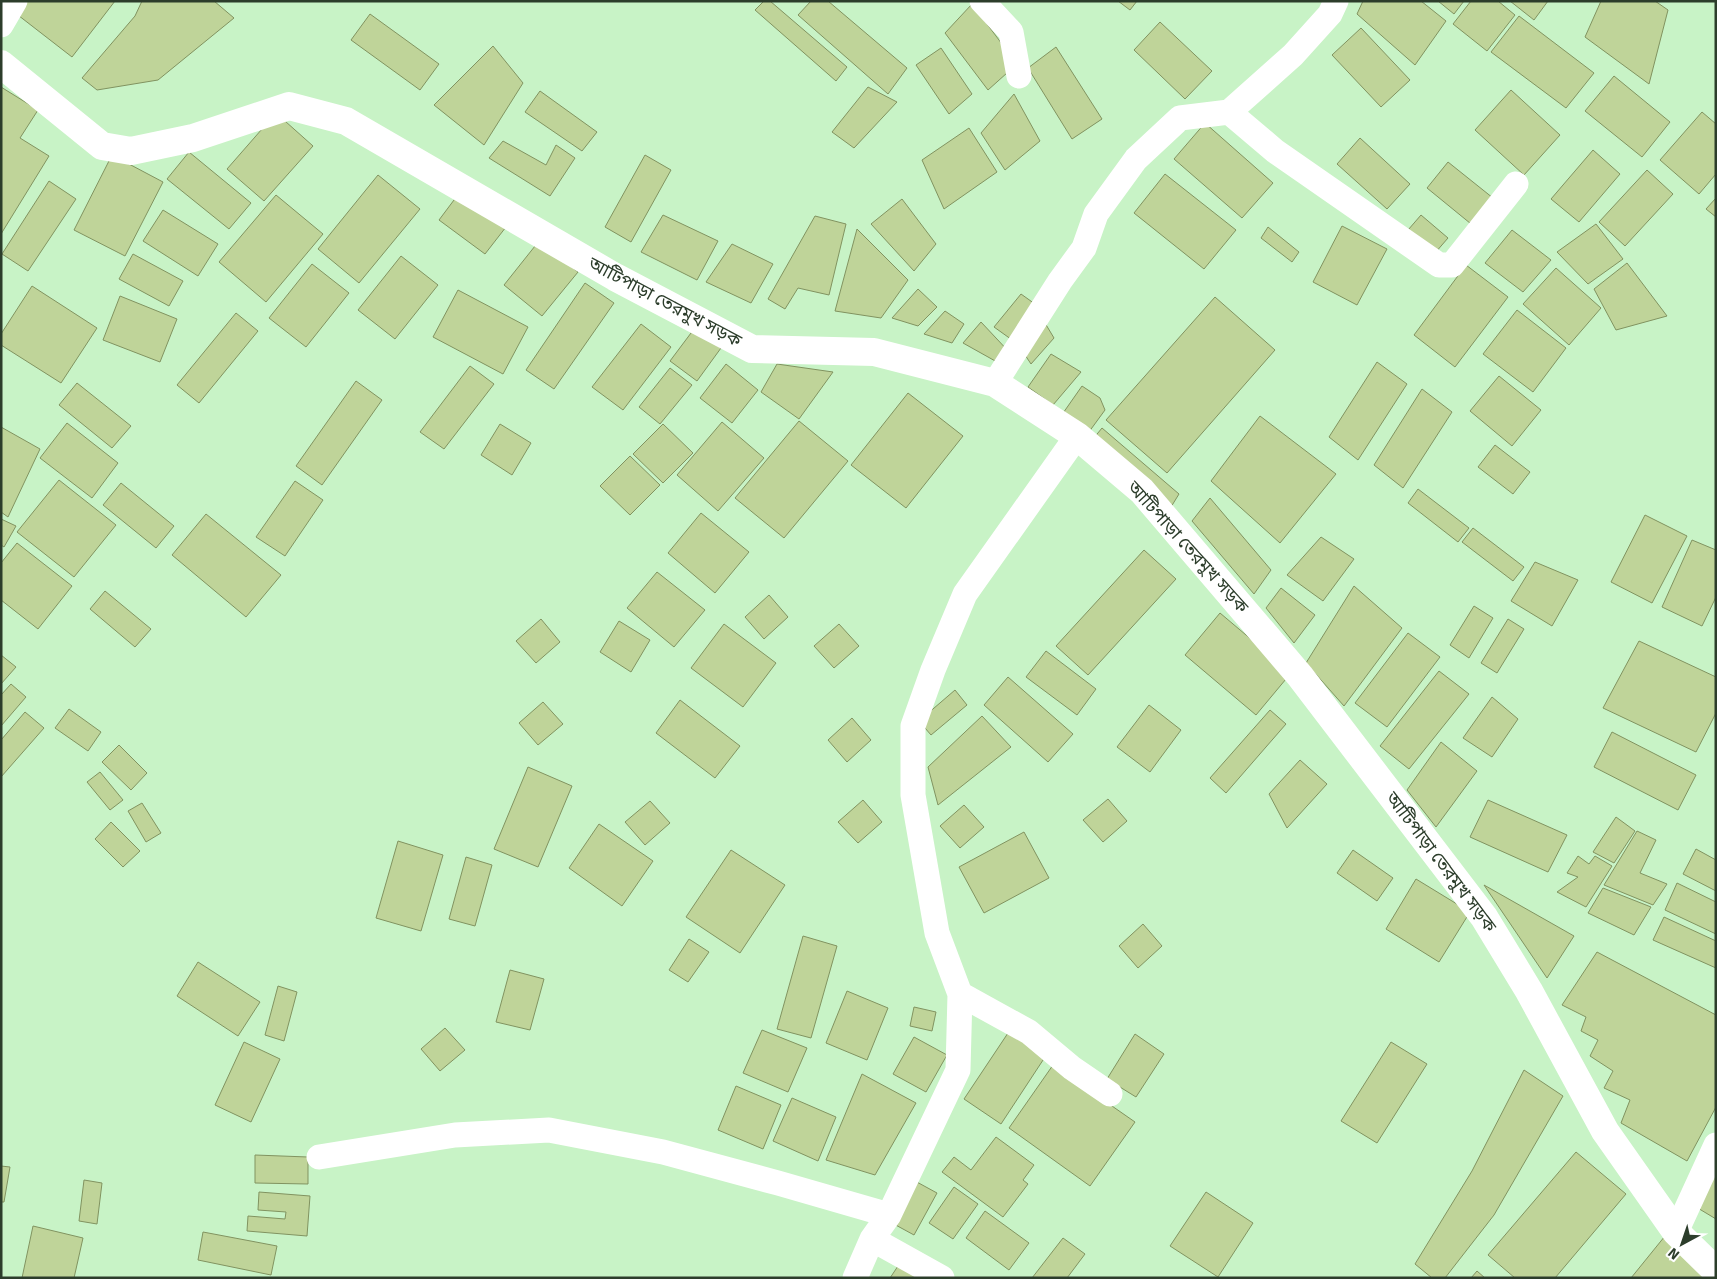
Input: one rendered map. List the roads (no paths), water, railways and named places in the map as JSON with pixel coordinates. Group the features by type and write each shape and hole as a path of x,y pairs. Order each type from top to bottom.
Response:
{"main road":[{"name":"আটিপাড়া তেরমুখ সড়ক","path":"1,64 102,146 131,151 193,138 289,106 346,120 615,277 752,348 874,352 995,383 1077,436 1142,491 1294,669 1484,917 1529,991 1605,1131 1676,1232 1716,1271"}],"street":[{"path":"1,25 15,1"},
{"path":"982,1 1011,32 1019,76"},
{"path":"995,383 1060,281 1084,248 1096,214 1136,159 1180,118 1229,112 1293,55 1330,14 1336,1"},
{"path":"1229,112 1275,152 1439,265 1452,265 1516,184"},
{"path":"856,1278 872,1239 889,1216 958,1070 960,994 936,933 913,795 913,726 933,670 966,594 1077,436"},
{"path":"960,994 1029,1032 1072,1068 1110,1094"},
{"path":"319,1157 455,1135 549,1130 663,1152 778,1183 889,1216"},
{"path":"1676,1232 1716,1144"},
{"path":"872,1239 942,1278"}]}
